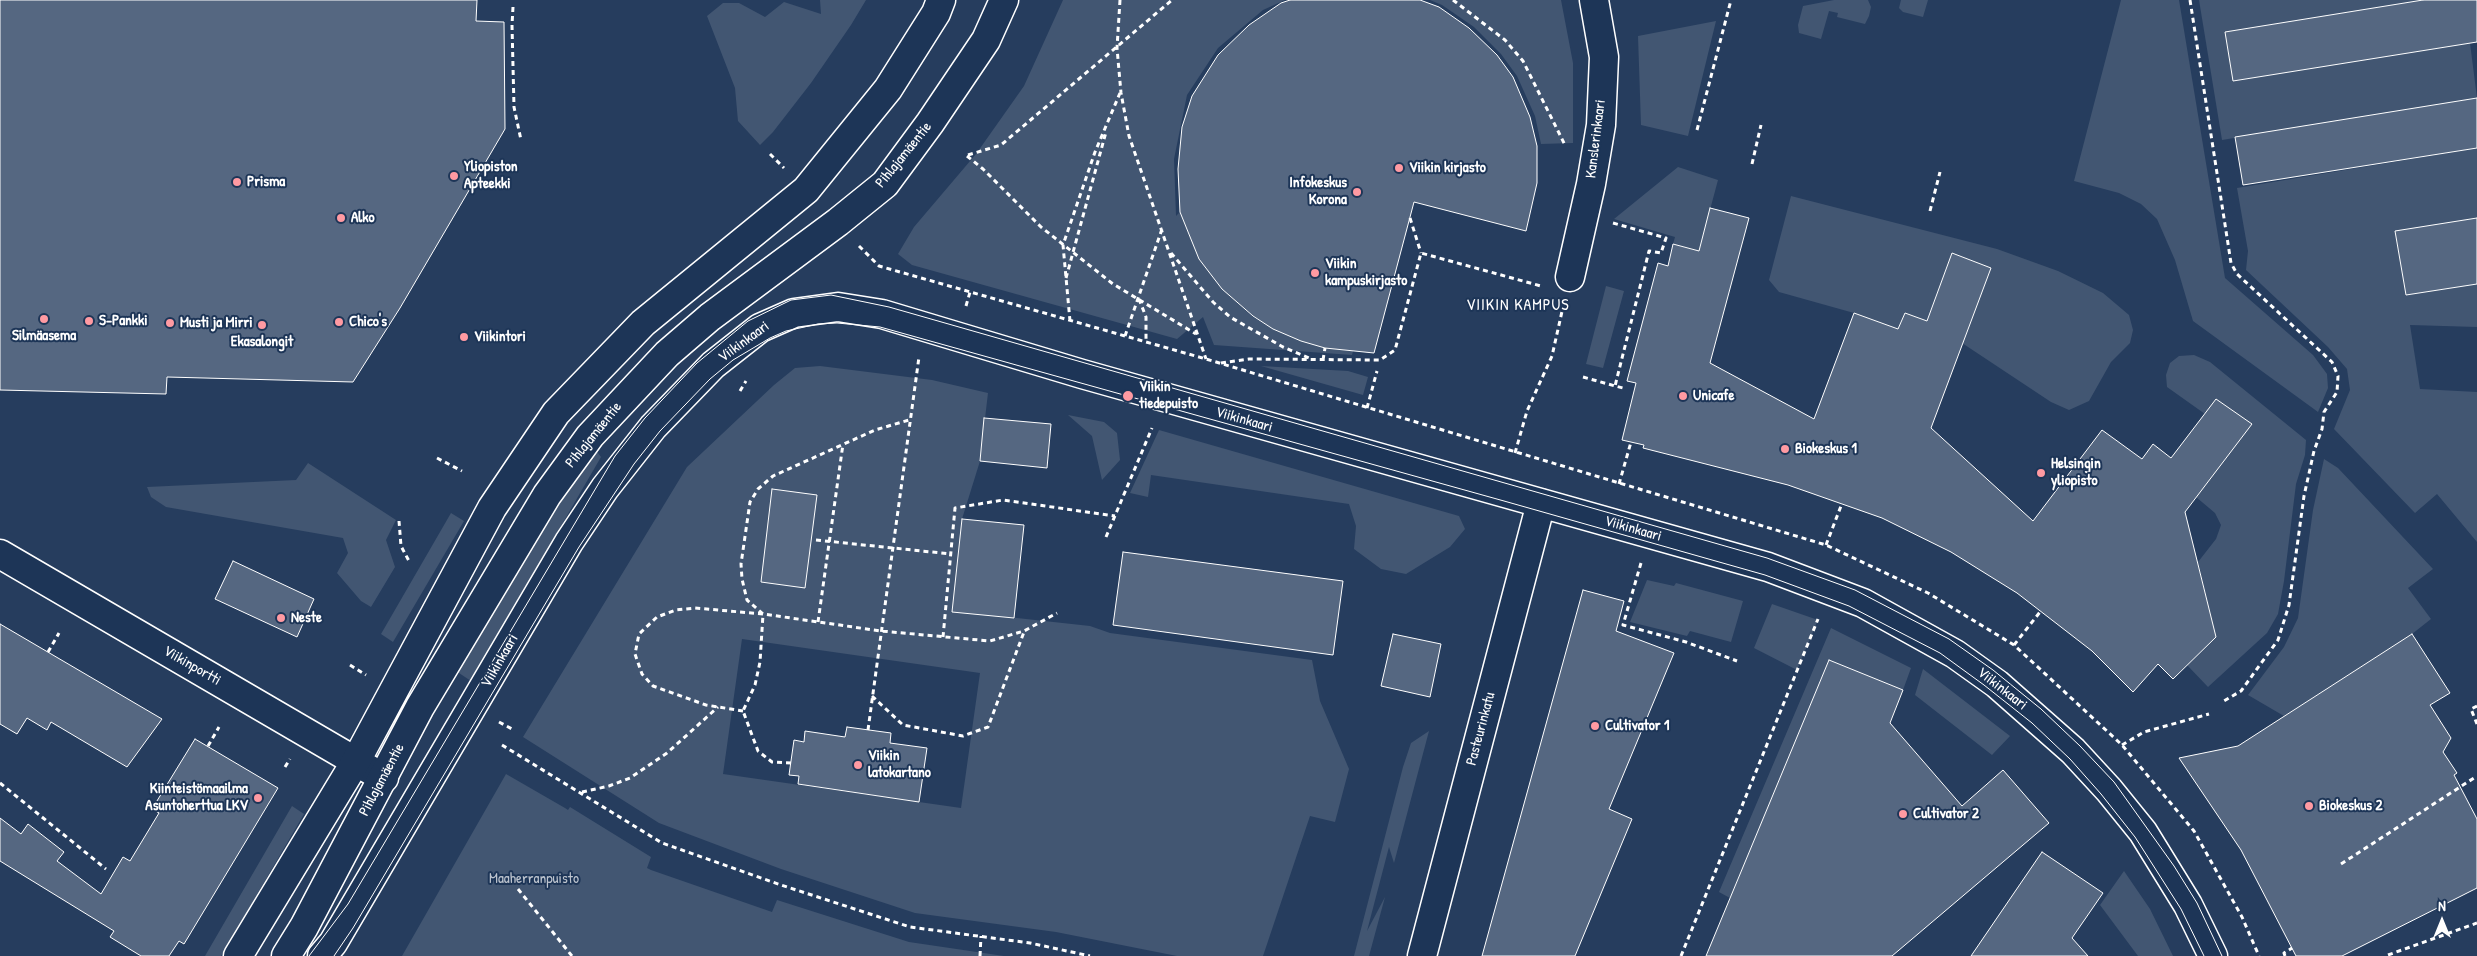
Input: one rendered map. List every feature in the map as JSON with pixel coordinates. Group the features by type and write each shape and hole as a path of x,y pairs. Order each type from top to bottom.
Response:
{"main road":[{"name":"Pihlajamäentie","path":"238,956 356,761 492,508 556,413 643,323 806,190 888,89 936,13 941,0"},
{"name":"Pihlajamäentie","path":"286,956 384,778 420,707 542,503 590,436 667,354 710,316 838,222 884,184 930,123 986,40 1004,0"},
{"name":"Kanslerinkaari","path":"1568,284 1598,146 1601,115 1604,57 1594,0"},
{"name":"Viikinkaari","path":"322,956 348,917 569,542 605,488 654,427 713,365 760,328 794,312 838,307 882,314 1092,377 1784,573 1863,603 1955,654 1997,684 2039,719 2109,790 2143,832 2188,905 2214,956"},
{"name":"Pasteurinkatu","path":"1422,956 1541,503"},
{"name":"Viikinportti","path":"0,554 384,778"}],"path":[{"path":"1120,0 1117,48 1121,93 1129,136 1206,359"},
{"path":"1172,0 1001,145 966,156 983,169 1041,227 1113,284 1197,334"},
{"path":"1453,0 1505,40 1523,61 1566,146"},
{"path":"1697,130 1731,0"},
{"path":"2190,0 2231,263 2237,274 2332,362 2338,376 2337,392 2324,412 2322,430 2314,451 2304,496 2289,605 2278,640 2241,691 2222,702"},
{"path":"513,7 514,107 522,140"},
{"path":"1070,320 1063,245 1095,152 1121,93"},
{"path":"1066,280 1109,120"},
{"path":"1752,164 1761,125"},
{"path":"1930,211 1940,172"},
{"path":"1584,215 1666,238 1661,253 1649,252 1615,386"},
{"path":"1218,363 1249,359 1380,360 1395,350 1421,253 1410,218"},
{"path":"1125,336 1162,228"},
{"path":"859,246 879,266 1206,359 1603,479"},
{"path":"1170,252 1213,302 1230,317 1283,347 1312,359"},
{"path":"1421,253 1568,284 1552,356 1527,411 1516,453"},
{"path":"964,313 970,292"},
{"path":"1139,299 1146,316 1146,342"},
{"path":"1323,360 1325,348"},
{"path":"868,730 919,354"},
{"path":"1367,408 1377,371"},
{"path":"1583,377 1623,388"},
{"path":"763,614 747,600 741,564 750,502 758,489 773,476 843,444 875,430 910,420"},
{"path":"1106,537 1152,428"},
{"path":"1619,484 1631,442"},
{"path":"818,622 843,444"},
{"path":"438,458 462,471"},
{"path":"943,637 955,508 1003,500 1115,516"},
{"path":"1826,545 1841,506"},
{"path":"399,521 401,546 410,563"},
{"path":"816,540 892,546 951,554"},
{"path":"1642,559 1622,625 1686,642 1737,661"},
{"path":"743,711 679,697 653,686 642,674 635,654 639,634 657,617 676,610 696,608 763,614 881,631 990,641 1024,631 1056,613"},
{"path":"1681,956 1821,612"},
{"path":"2014,645 2040,612"},
{"path":"763,614 760,662 755,685 743,711 758,751 772,762 791,763"},
{"path":"872,696 903,724 963,736 988,727 1024,631"},
{"path":"48,652 59,633"},
{"path":"2477,706 2472,708 2477,724"},
{"path":"582,792 609,786 630,778 667,753 718,707"},
{"path":"2122,745 2144,732 2210,714"},
{"path":"208,746 219,727"},
{"path":"502,745 582,792 662,843 781,886 910,926 1030,942 1090,956"},
{"path":"2342,864 2477,776"},
{"path":"0,783 106,869"},
{"path":"518,889 572,956"},
{"path":"2388,954 2477,923"},
{"path":"980,956 981,936"},
{"path":"2285,956 2284,953 2292,948"}],"green space":[{"path":"820,0 866,0 811,83 773,132 760,145 738,121 735,88 707,16 723,3 739,3 765,17 784,2 821,14"},
{"path":"1063,0 1285,0 1263,10 1218,48 1187,95 1174,159 1176,216 1180,212 1199,259 1222,289 1253,317 1273,329 1301,341 1325,348 1353,351 1352,355 1214,345 1203,317 1177,339 912,265 898,254 914,227 976,154 1024,86"},
{"path":"1430,0 1561,0 1573,63 1573,143 1541,144 1535,116 1517,76 1501,54 1474,27 1442,5"},
{"path":"1834,0 1868,0 1871,7 1865,24 1837,17 1838,13 1829,11 1821,39 1799,33 1798,25 1803,6"},
{"path":"1901,0 1928,0 1923,17 1903,12 1899,8"},
{"path":"2121,0 2179,0 2225,278 2313,355 2327,374 2328,388 2318,412 2193,321 2175,260 2157,219 2141,204 2119,193 2074,181"},
{"path":"2199,0 2423,0 2226,32 2233,81 2470,43 2477,98 2222,140"},
{"path":"1716,21 1688,136 1641,125 1638,36"},
{"path":"2477,148 2477,218 2395,232 2406,295 2477,284 2477,327 2410,325 2420,389 2477,392 2477,542 2437,494 2415,513 2334,429 2350,390 2347,369 2328,347 2246,270 2248,251 2237,188"},
{"path":"1678,167 1718,180 1699,251 1673,244 1675,237 1614,219"},
{"path":"1791,196 1997,249 2058,271 2103,293 2129,315 2133,330 2130,343 2111,362 2089,401 2069,410 2051,402 1962,343 1990,268 1952,253 1927,321 1905,313 1898,329 1854,313 1779,292 1769,280"},
{"path":"1606,286 1624,291 1603,368 1586,364"},
{"path":"2194,355 2210,362 2306,440 2305,455 2296,484 2278,614 2267,633 2208,687 2187,665 2216,637 2198,562 2216,539 2221,525 2215,513 2196,497 2205,414 2167,387 2166,375 2170,363 2179,356"},
{"path":"820,366 932,380 988,393 980,461 962,519 953,611 1090,626 1110,633 1312,660 1320,701 1349,769 1335,822 1310,816 1263,956 1177,956 1056,932 915,913 781,869 659,823 523,737 687,467 774,385 795,368","holes":["742,639 980,673 961,808 723,774"]},
{"path":"1261,366 1348,371 1368,377 1363,395"},
{"path":"1068,415 1104,422 1117,433 1120,460 1102,480 1092,436"},
{"path":"1159,430 1459,516 1465,529 1450,547 1406,574 1381,569 1354,549 1356,526 1349,504 1151,475 1148,497 1130,493"},
{"path":"595,449 601,457 471,681 456,671 553,506"},
{"path":"2324,459 2338,468 2433,569 2408,588 2431,619 2412,634 2284,716 2248,695 2284,647 2298,618 2313,510"},
{"path":"308,463 396,520 386,540 395,567 371,607 361,601 337,573 348,553 343,538 166,507 151,497 147,487 296,480"},
{"path":"451,513 464,521 393,642 381,634"},
{"path":"1647,580 1674,586 1676,583 1743,601 1731,642 1690,631 1687,636 1630,622"},
{"path":"1772,604 1818,620 1797,670 1754,648"},
{"path":"1831,628 1911,668 1903,690 1829,660 1730,898 1719,892"},
{"path":"1923,669 2010,736 1992,755 1915,695"},
{"path":"1429,731 1394,863 1389,847 1367,931 1385,897 1369,956 1354,956 1403,767 1411,743"},
{"name":"Maaherranpuisto","path":"506,774 568,810 570,807 651,857 647,868 651,870 772,912 777,900 909,942 1004,956 402,956"},
{"path":"292,806 304,814 221,956 205,956"},
{"path":"2124,871 2150,909 2173,956 2138,956 2100,905"}],"building":[{"name":"Prisma","path":"0,0 477,0 476,21 504,22 505,129 400,308 353,382 167,377 166,394 0,390"},
{"name":"Infokeskus Korona","path":"1290,0 1420,0 1439,7 1469,28 1497,55 1513,77 1530,117 1537,146 1537,183 1526,231 1414,202 1374,353 1325,348 1301,341 1273,329 1253,316 1222,289 1199,259 1180,212 1178,169 1182,127 1192,96 1218,55 1249,25 1281,3"},
{"path":"2423,0 2477,0 2477,42 2233,81 2225,32"},
{"path":"2477,98 2477,148 2243,185 2235,137"},
{"name":"Biokeskus 1","path":"1710,208 1749,218 1710,363 1814,419 1854,313 1898,329 1905,313 1927,321 1952,253 1991,268 1931,428 2033,521 2102,430 2142,459 2153,444 2171,458 2216,399 2252,424 2185,512 2216,637 2173,679 2158,664 2133,692 2092,651 2017,593 1951,552 1882,518 1788,485 1643,448 1644,445 1622,440 1636,383 1627,381 1658,263 1668,266 1673,244 1699,251"},
{"path":"2477,218 2477,284 2406,295 2395,231"},
{"path":"984,418 1051,424 1047,468 980,461"},
{"path":"772,489 817,495 805,588 761,582"},
{"path":"962,519 1024,525 1014,618 952,612"},
{"path":"1123,552 1343,581 1333,655 1113,625"},
{"name":"Neste","path":"233,561 314,599 297,637 215,599"},
{"name":"Cultivator 1","path":"1583,590 1624,601 1616,631 1674,653 1609,809 1632,819 1575,956 1482,956"},
{"path":"0,624 162,719 127,767 51,722 47,730 27,718 17,734 0,724"},
{"path":"1393,634 1441,644 1430,697 1381,686"},
{"name":"Biokeskus 2","path":"2412,634 2450,693 2430,705 2451,738 2443,752 2457,773 2454,775 2477,819 2477,888 2342,956 2296,956 2241,850 2179,758 2238,746"},
{"name":"Cultivator 2","path":"1829,660 1903,690 1890,723 1962,806 2003,770 2049,823 1892,956 1706,956"},
{"name":"Viikin latokartano","path":"847,727 891,733 890,743 927,748 919,802 798,784 799,776 789,775 794,740 804,742 805,731 845,737"},
{"path":"195,739 278,788 184,944 179,941 169,956 141,956 110,937 114,931 0,861 0,818 21,834 28,824 64,852 57,861 101,894 123,857 130,861 159,813 152,809"},
{"path":"2042,852 2103,893 2072,938 2088,956 1971,956"}],"tram line":[{"path":"309,956 348,904 615,456 645,418 697,363 748,321 791,300 831,295 889,307 1767,558 1855,590 1949,639 1993,670 2041,709 2080,746 2114,782 2174,866 2197,903 2222,956"},
{"path":"334,956 353,928 579,547 634,464 660,431 710,379 733,360 770,338 786,331 818,324 837,323 880,327 1504,501 1765,575 1849,606 1940,653 2032,723 2070,759 2135,837 2181,909 2204,956"}],"place":[{"name":"Viikin kirjasto","path":"1399,168"},
{"name":"Yliopiston Apteekki","path":"454,176"},
{"name":"Prisma","path":"237,182"},
{"name":"Infokeskus Korona","path":"1357,192"},
{"name":"Alko","path":"341,218"},
{"name":"Viikin kampuskirjasto","path":"1315,273"},
{"name":"Silmäasema","path":"44,319"},
{"name":"S-Pankki","path":"89,321"},
{"name":"Chico's","path":"339,322"},
{"name":"Musti ja Mirri","path":"170,323"},
{"name":"Ekasalongit","path":"262,325"},
{"name":"Viikintori","path":"464,337"},
{"name":"Viikin tiedepuisto","path":"1128,396"},
{"name":"Unicafe","path":"1683,396"},
{"name":"Biokeskus 1","path":"1785,449"},
{"name":"Helsingin yliopisto","path":"2041,473"},
{"name":"Neste","path":"281,618"},
{"name":"Cultivator 1","path":"1595,726"},
{"name":"Viikin latokartano","path":"858,765"},
{"name":"Kiinteistömaailma Asuntoherttua LKV","path":"258,798"},
{"name":"Biokeskus 2","path":"2309,806"},
{"name":"Cultivator 2","path":"1903,814"}],"district":[{"name":"VIIKIN KAMPUS","path":"1518,306"}]}
